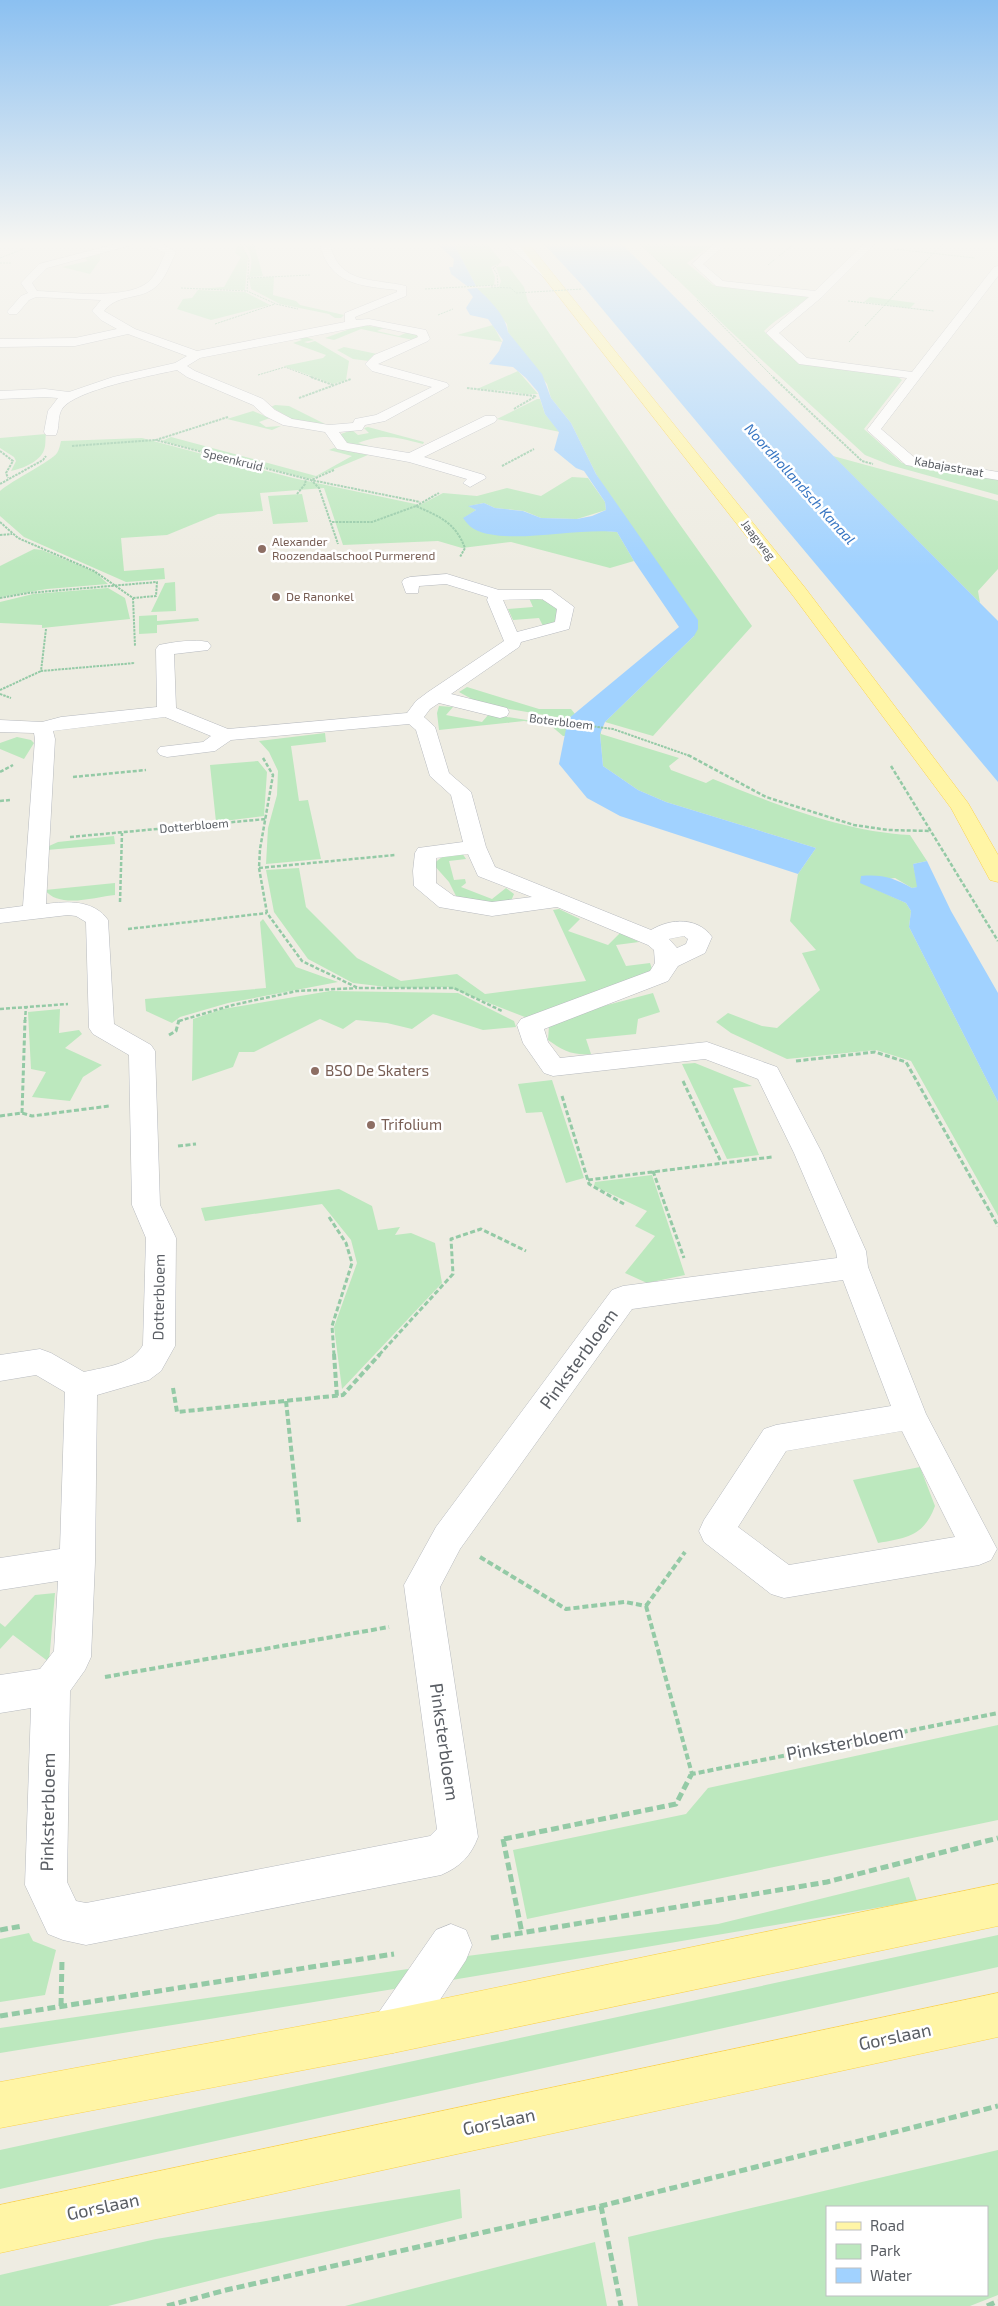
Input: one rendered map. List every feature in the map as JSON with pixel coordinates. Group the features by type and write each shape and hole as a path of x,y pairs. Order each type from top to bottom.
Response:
{"main road":[{"name":"Jaagweg","path":"609,352 800,593 962,807 998,875"},
{"name":"Jaagweg","path":"962,807 998,838"},
{"path":"0,2104 393,2031 998,1904"},
{"name":"Gorslaan","path":"0,2229 998,2016"}],"street":[{"path":"187,352 196,355"},
{"path":"52,432 52,413 63,400 70,396 117,380 180,366 196,355 213,352"},
{"path":"393,352 378,358 371,364 384,370 442,386"},
{"path":"792,352 802,361 917,376"},
{"name":"Kabajastraat","path":"935,352 874,430 911,462 998,476"},
{"path":"180,366 191,374 258,402 288,422 329,429 357,426 360,422 380,418 442,386"},
{"path":"0,395 44,393 70,396"},
{"path":"411,458 490,419"},
{"path":"329,429 342,446 411,458 474,480"},
{"path":"412,589 410,582 447,579 498,595 545,594 566,607 563,625 512,639"},
{"path":"413,718 423,705 513,643 495,600 498,595"},
{"path":"167,711 165,649 202,646"},
{"path":"436,696 500,712"},
{"path":"0,726 42,728 61,723 138,716 167,711 226,735 413,718 425,727 440,776 461,792 475,847 486,872 652,939 665,947 667,962 663,972 648,982 530,1025 536,1043 553,1067 708,1050 768,1073 808,1153 851,1251 852,1267 911,1416 978,1549 784,1582 716,1531 776,1439 911,1416"},
{"path":"34,912 37,840 45,739 42,728"},
{"path":"167,751 208,747 226,735"},
{"path":"475,847 426,852 425,886 447,902 492,909 558,901"},
{"path":"0,916 73,908 84,910 109,931 100,1000 102,1028 142,1051"},
{"path":"652,939 665,931 689,928 700,937 697,948 667,962"},
{"name":"Dotterbloem","path":"81,1386 138,1371 150,1362 159,1346 161,1238 146,1205 145,1101 142,1051"},
{"name":"Pinksterbloem","path":"51,1686 46,1885 63,1919 86,1924 441,1854 458,1837 422,1585 448,1538 623,1298 852,1267"},
{"path":"0,1368 40,1362 81,1386 77,1562 72,1657 51,1686 0,1694"},
{"path":"0,1574 77,1562"},
{"path":"393,2031 452,1945"}],"path":[{"path":"747,352 862,461 880,466"},
{"path":"218,386 285,367 334,385"},
{"name":"Speenkruid","path":"156,440 263,407 316,393 334,385 384,370"},
{"path":"442,386 447,384 484,391 536,396"},
{"path":"52,432 49,438 52,448"},
{"path":"0,484 43,460 52,448 156,440"},
{"name":"Speenkruid","path":"156,440 306,479 420,502"},
{"path":"474,480 534,449"},
{"path":"0,451 13,461 6,473 8,478"},
{"path":"338,544 319,488 311,480 374,453"},
{"path":"297,494 305,484 306,479"},
{"path":"332,522 372,522 416,506 441,518 459,533 465,548 447,579"},
{"path":"0,522 13,534 94,571 113,585 132,598 156,596 157,582 113,585 28,593 0,598"},
{"path":"0,535 13,534"},
{"path":"0,690 41,671 136,663 132,598"},
{"path":"41,671 46,629"},
{"name":"Boterbloem","path":"500,712 524,718 562,721 613,729 685,753 766,797 854,825 888,830 932,831"},
{"path":"250,733 273,775 260,849 259,868 267,913 302,961 358,988"},
{"path":"886,758 998,941"},
{"name":"Dotterbloem","path":"37,840 266,819"},
{"path":"122,833 109,931 267,913"},
{"path":"259,868 426,852"},
{"path":"142,1051 176,1031 179,1020 233,1004 297,991 358,988 454,988 530,1025"},
{"path":"0,1009 26,1006 40,1008 100,1000"},
{"path":"22,1113 26,1006"},
{"path":"768,1073 785,1062 875,1052 906,1062 998,1226"},
{"path":"670,1054 721,1162"},
{"path":"553,1067 588,1184 624,1204"},
{"path":"0,1116 22,1113 32,1116 145,1101"},
{"path":"588,1180 721,1162 808,1153"},
{"path":"653,1171 694,1288"},
{"path":"329,1217 346,1243 352,1263 332,1326 337,1397"},
{"path":"150,1362 175,1389 177,1412 337,1397 343,1395 453,1274 451,1239 481,1229 526,1251"},
{"path":"286,1401 299,1522"},
{"path":"646,1606 696,1538 716,1531"},
{"path":"448,1538 566,1609 625,1602 646,1606"},
{"path":"458,1837 491,1840 504,1839 676,1804 692,1774 646,1606"},
{"path":"51,1686 427,1621"},
{"name":"Pinksterbloem","path":"692,1774 998,1712"},
{"path":"0,2016 452,1945 827,1882 998,1838"},
{"path":"504,1839 522,1933"},
{"path":"167,2306 226,2290 601,2206 998,2106"},
{"path":"601,2206 621,2306"},
{"path":"987,2306 998,2302"}],"green space":[{"path":"317,352 333,352 349,361 346,380 333,384 284,366 323,358 326,355"},
{"path":"340,352 366,352 377,354 369,361 353,359"},
{"path":"523,352 562,352 666,505 752,626 653,736 605,722 694,636 596,474 571,423 551,398 547,384"},
{"path":"753,352 786,352 813,365 898,377 902,380 864,429 902,463 998,479 998,495 890,465 865,455"},
{"path":"518,371 538,394 477,389"},
{"path":"540,399 545,414 560,432 497,419"},
{"path":"275,405 289,406 325,424 297,422 271,407"},
{"path":"253,411 270,418 259,422 266,427 281,426 272,430 227,419"},
{"path":"368,427 424,442 423,444 383,437 358,443 369,446 366,446 349,444 341,437 341,434 352,430 358,435 369,433 364,428"},
{"path":"46,434 45,448 39,458 25,467 11,471 16,461 14,457 0,448 0,438"},
{"path":"171,437 316,476 352,456 329,450 334,448 368,455 310,479 162,441"},
{"path":"142,438 293,478 420,505 443,493 477,496 507,488 541,496 572,477 588,478 605,502 606,510 577,519 541,518 524,511 495,508 484,503 469,506 476,510 464,518 617,532 634,561 610,568 511,542 462,548 438,541 343,545 324,488 260,493 263,511 218,514 167,535 121,538 124,571 164,568 165,579 126,582 24,537 0,516 0,491 54,456 58,452 61,441"},
{"path":"833,456 998,501 998,569 978,591 980,603"},
{"path":"302,494 308,522 273,524 268,496"},
{"path":"34,549 42,550 95,572 108,584 47,589 0,597 0,566"},
{"path":"175,582 176,611 151,612 165,583"},
{"path":"108,588 125,598 130,619 42,628 42,625 0,623 0,602 33,594"},
{"path":"529,598 546,601 556,607 558,611 552,624 544,628 539,618 513,620 508,609 533,607"},
{"path":"157,615 157,621 198,618 199,621 157,625 157,633 139,634 139,616"},
{"path":"467,687 539,709 571,709 575,714 568,719 481,704 459,692"},
{"path":"439,706 453,707 446,715 482,722 489,714 601,732 601,734 679,758 669,766 671,770 706,783 713,779 760,798 835,823 885,833 910,835 927,861 913,864 918,887 912,888 895,878 860,882 906,903 911,911 909,927 998,1102 998,1216 911,1061 876,1050 787,1059 731,1033 716,1022 728,1013 762,1026 777,1028 820,990 802,953 816,950 790,921 798,874 816,848 666,802 638,790 603,766 600,734 563,736 550,725 524,721 439,730 437,713"},
{"path":"325,733 326,742 291,746 299,801 308,800 321,859 266,864 268,828 277,795 278,771 269,752 259,741"},
{"path":"17,737 31,740 34,743 24,759 0,749 0,743"},
{"path":"258,761 267,772 264,816 216,822 210,765"},
{"path":"114,836 115,844 47,850 49,846 58,842"},
{"path":"462,853 466,859 449,861 454,880 465,879 466,883 461,887 492,899 506,888 514,894 511,901 502,905 457,898 449,882 433,864 446,854"},
{"path":"299,868 306,907 357,958 401,981 457,974 485,994 586,981 553,910 559,909 580,919 568,931 608,945 620,933 639,942 616,945 626,966 650,963 652,969 641,979 530,1019 448,987 395,988 353,983 308,959 274,912 266,870"},
{"path":"115,883 115,895 78,900 59,899 51,896 45,890"},
{"path":"263,919 296,967 338,982 228,1003 180,1017 172,1023 146,1011 145,999 266,988 260,922"},
{"path":"330,991 458,993 514,1021 516,1027 483,1030 433,1014 412,1029 387,1023 356,1020 343,1029 320,1019 254,1052 239,1052 233,1067 192,1081 193,1019 223,1009"},
{"path":"653,993 660,1012 638,1019 636,1034 586,1039 591,1054 568,1052 548,1040 549,1026 592,1009"},
{"path":"60,1009 59,1033 79,1030 82,1034 65,1048 102,1065 83,1077 70,1101 32,1097 46,1072 31,1069 28,1012"},
{"path":"695,1063 752,1086 733,1088 759,1155 727,1159 682,1064"},
{"path":"552,1080 584,1178 566,1183 542,1112 526,1113 518,1084"},
{"path":"652,1175 685,1275 647,1283 625,1273 655,1236 635,1226 647,1211 594,1186 595,1182"},
{"path":"339,1189 372,1206 378,1230 400,1227 395,1235 411,1233 435,1243 442,1283 342,1389 334,1327 357,1263 351,1240 322,1204 205,1221 201,1208"},
{"path":"920,1467 935,1506 931,1516 920,1530 913,1534 878,1543 853,1480"},
{"path":"55,1593 49,1662 13,1635 0,1649 0,1623 5,1627 35,1595"},
{"path":"998,1725 998,1820 527,1919 513,1850 686,1814 708,1788"},
{"path":"909,1877 917,1901 452,1980 467,1956 718,1924"},
{"path":"29,1933 33,1941 56,1950 45,1995 0,2002 0,1939"},
{"path":"998,1935 998,1967 0,2189 0,2150"},
{"path":"415,1968 406,1987 0,2053 0,2028"},
{"path":"998,2150 998,2295 970,2306 638,2306 628,2237"},
{"path":"460,2189 462,2218 108,2306 0,2306 0,2275 156,2239"},
{"path":"595,2242 607,2306 345,2306"}],"water":[{"path":"499,352 524,352 542,374 551,398 571,423 596,474 698,620 698,629 694,636 605,722 600,734 603,766 638,790 666,802 816,848 798,874 620,816 587,798 559,764 568,719 679,627 634,561 617,532 601,531 504,536 487,534 474,529 463,518 476,510 468,506 484,503 495,508 523,511 541,518 577,519 592,516 606,510 605,502 584,471 576,468 554,450 559,432 545,414 538,392 513,367 489,364"},
{"name":"Noordhollandsch Kanaal","path":"638,352 729,352 998,621 998,782"},
{"path":"927,861 951,911 998,993 998,1102 909,927 911,911 906,903 860,883 861,876 882,876 912,888 917,887 913,864"}],"place":[{"name":"Alexander Roozendaalschool Purmerend","path":"262,549"},
{"name":"De Ranonkel","path":"276,597"},
{"name":"BSO De Skaters","path":"315,1071"},
{"name":"Trifolium","path":"371,1125"}]}
